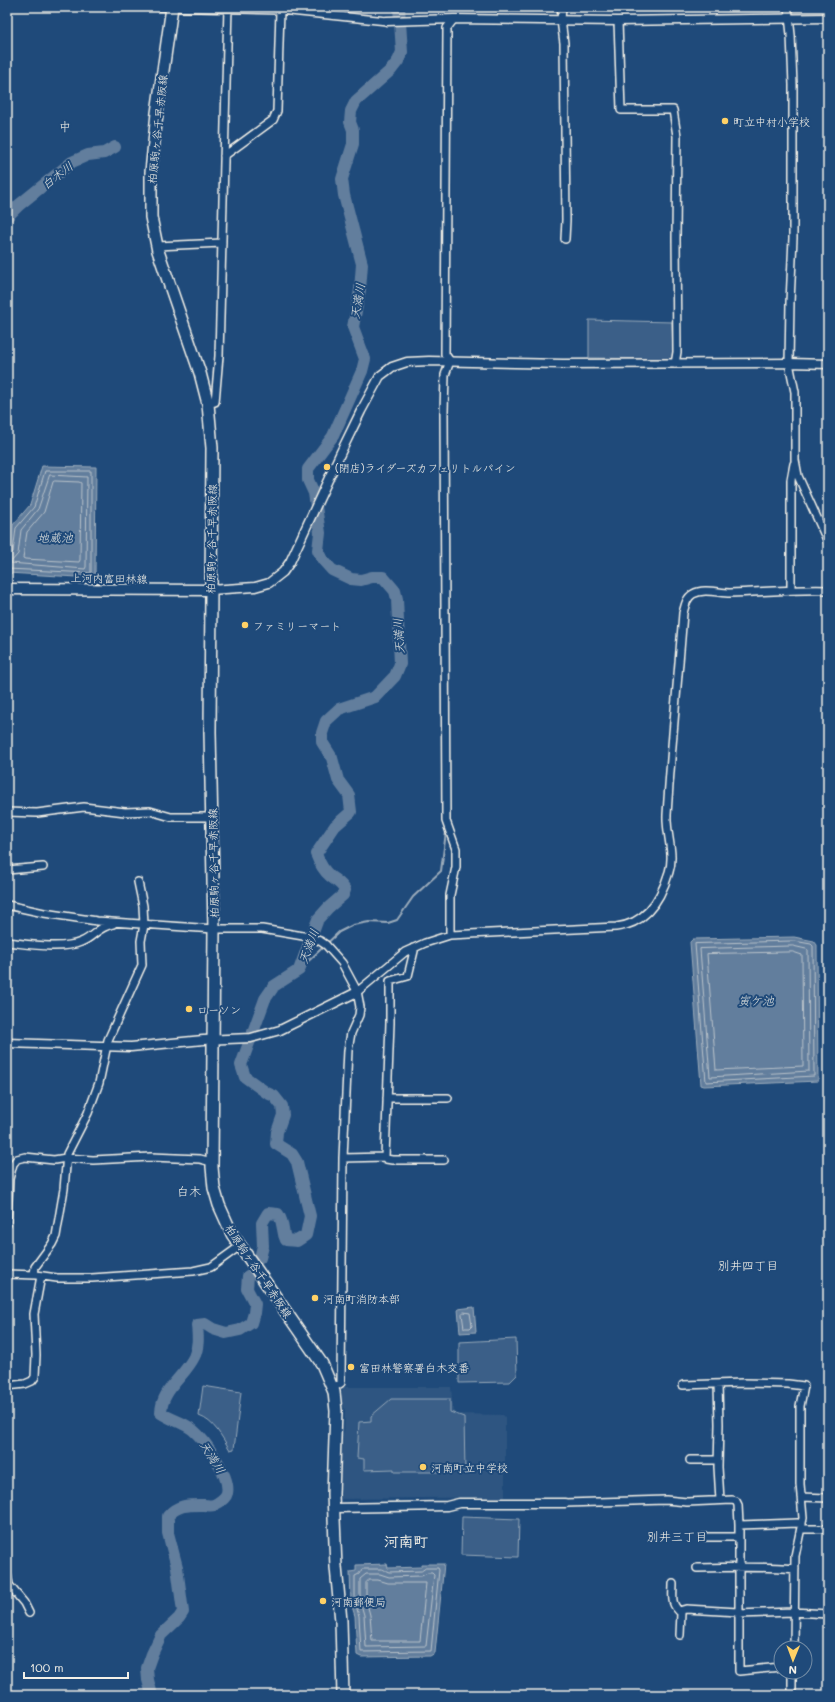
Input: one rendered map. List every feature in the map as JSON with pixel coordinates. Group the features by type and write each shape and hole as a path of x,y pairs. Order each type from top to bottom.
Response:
{"main road":[{"name":"柏原駒ヶ谷千早赤阪線","path":"172,8 157,112 151,172 152,217 157,246 200,373 208,404 212,448 210,732 214,928 211,1102 214,1188 225,1220 240,1246 322,1364 333,1388 336,1411 333,1466 334,1508 336,1567 341,1621 343,1695"},
{"name":"上河内富田林線","path":"7,589 210,590"}],"street":[{"path":"160,7 280,10 388,21 454,19 618,21 828,18"},
{"path":"562,7 561,20 564,43 565,239"},
{"path":"788,7 790,18 793,85 793,238 789,363 795,392 795,460 792,480 791,589"},
{"path":"208,404 215,402 219,356 228,8"},
{"path":"224,156 273,120 277,111 280,10"},
{"path":"450,361 445,354 447,28 454,19"},
{"path":"618,21 621,110 673,110 677,136 676,364"},
{"path":"157,246 222,243"},
{"path":"210,590 255,587 269,582 283,572 290,562 310,522 358,417 380,376 392,367 407,362 450,361 563,364 828,364"},
{"path":"450,361 445,375 444,412 445,792 446,821 456,849 456,868 450,895 450,935"},
{"path":"795,460 798,476 828,542"},
{"path":"7,1043 142,1046 251,1038 272,1033 357,992 397,958 413,948 450,935 616,927 629,925 648,914 657,901 665,885 671,864 667,816 683,613 685,604 692,595 699,592 728,593 791,589 828,590"},
{"path":"7,812 37,813 84,808 125,812 150,811 171,817 212,817"},
{"path":"7,870 43,867"},
{"path":"7,1386 25,1384 32,1381 35,1377 36,1355 34,1314 38,1275 35,1267 56,1236 64,1189 67,1154 83,1126 99,1083 106,1046 142,965 141,941 144,925 138,882"},
{"path":"7,905 44,913 119,923 262,929 309,937 320,941 330,949 344,967 357,992 360,1007 359,1015 351,1033 348,1050 343,1158 341,1383 333,1388"},
{"path":"7,942 47,946 76,944 82,942 101,928 119,923"},
{"path":"385,1157 390,981 408,976 414,951 413,948"},
{"path":"387,1098 448,1098"},
{"path":"7,1224 9,1179 13,1164 17,1159 26,1157 54,1160 66,1158 93,1160 151,1157 200,1159 212,1162"},
{"path":"343,1158 385,1157 386,1159 392,1160 444,1160"},
{"path":"7,1274 38,1275 56,1278 92,1278 205,1269 211,1267 240,1246"},
{"path":"683,1385 758,1383 804,1386 800,1406 802,1527 796,1550 793,1612 794,1640"},
{"path":"718,1384 718,1460 720,1500"},
{"path":"690,1460 718,1460"},
{"path":"801,1497 828,1498"},
{"path":"334,1508 447,1506 459,1503 565,1503 666,1500 687,1502 720,1500 736,1501 738,1505 739,1525 739,1671 773,1668"},
{"path":"739,1525 796,1523 802,1527 828,1529"},
{"path":"704,1537 739,1537"},
{"path":"697,1568 771,1566 795,1569"},
{"path":"7,1574 9,1585 24,1603 29,1613"},
{"path":"673,1584 673,1604 675,1609 681,1613 680,1634"},
{"path":"679,1611 686,1609 738,1613 793,1612 828,1614"},
{"path":"792,1680 792,1695"}],"shaded area":[{"path":"589,320 672,322 673,359 589,358"},
{"path":"516,1339 517,1375 510,1382 459,1383 459,1342"},
{"path":"203,1386 241,1392 234,1449 230,1450 221,1435 213,1426 204,1418 199,1416"},
{"name":"河南町立中学校","path":"342,1387 451,1387 453,1410 456,1414 503,1415 505,1417 505,1497 341,1499 341,1437 344,1432 345,1410 342,1404"},
{"path":"391,1399 450,1399 450,1412 464,1417 465,1472 394,1472 394,1469 364,1470 364,1459 357,1458 359,1422 371,1421 371,1416"},
{"path":"462,1517 519,1519 518,1557 461,1555"}],"water":[{"name":"地蔵池","path":"42,466 96,467 95,578 7,573 12,526 30,505"},
{"name":"寅ケ池","path":"794,937 814,941 817,945 818,1081 701,1085 690,942 693,939"},
{"path":"474,1307 476,1332 460,1333 458,1309"},
{"path":"387,1564 388,1568 421,1567 421,1564 444,1564 435,1653 430,1656 361,1657 357,1655 355,1616 351,1603 350,1572 356,1571 356,1565"}],"waterway":[{"name":"天満川","path":"260,1258 263,1246 262,1223 268,1213 278,1214 282,1221 286,1240 297,1241 306,1235 310,1216 297,1162 292,1154 276,1144 277,1132 283,1115 282,1106 274,1096 267,1093 245,1077 241,1065 265,999 274,986 299,970 318,919 343,895 345,890 326,872 316,854 335,826 351,812 349,795 338,780 332,758 322,742 322,733 326,721 339,709 375,697 395,676 400,664 397,599 395,591 383,577 372,577 361,580 351,579 332,570 323,560 318,550 320,533 314,493 308,480 308,469 333,436 362,371 365,359 353,327 360,290 362,264 344,195 342,179 353,144 353,130 350,122 351,111 356,101 391,70 398,61 402,52 399,7"},
{"name":"白木川","path":"7,217 19,205 72,162 88,155 104,153 115,147"},
{"path":"299,970 339,932 353,925 369,922 388,923 397,920 413,897 441,871 446,832"},
{"name":"天満川","path":"152,1695 148,1680 147,1668 152,1654 161,1635 179,1618 183,1612 177,1567 168,1533 168,1516 176,1509 184,1506 214,1505 220,1502 227,1493 225,1478 210,1450 193,1430 161,1413 162,1405 169,1390 185,1371 196,1353 198,1337 197,1325 205,1324 213,1329 226,1333 240,1330 251,1323 255,1304 247,1289 248,1276"}],"place":[{"name":"町立中村小学校","path":"725,121"},
{"name":"(閉店)ライダーズカフェリトルパイン","path":"327,467"},
{"name":"ファミリーマート","path":"245,625"},
{"name":"ローソン","path":"189,1009"},
{"name":"河南町消防本部","path":"315,1298"},
{"name":"富田林警察署白木交番","path":"351,1367"},
{"name":"河南町立中学校","path":"423,1467"},
{"name":"河南郵便局","path":"323,1601"}],"district":[{"name":"中","path":"65,126"},
{"name":"白木","path":"189,1191"},
{"name":"別井四丁目","path":"748,1265"},
{"name":"別井三丁目","path":"677,1536"},
{"name":"河南町","path":"406,1541"}]}
